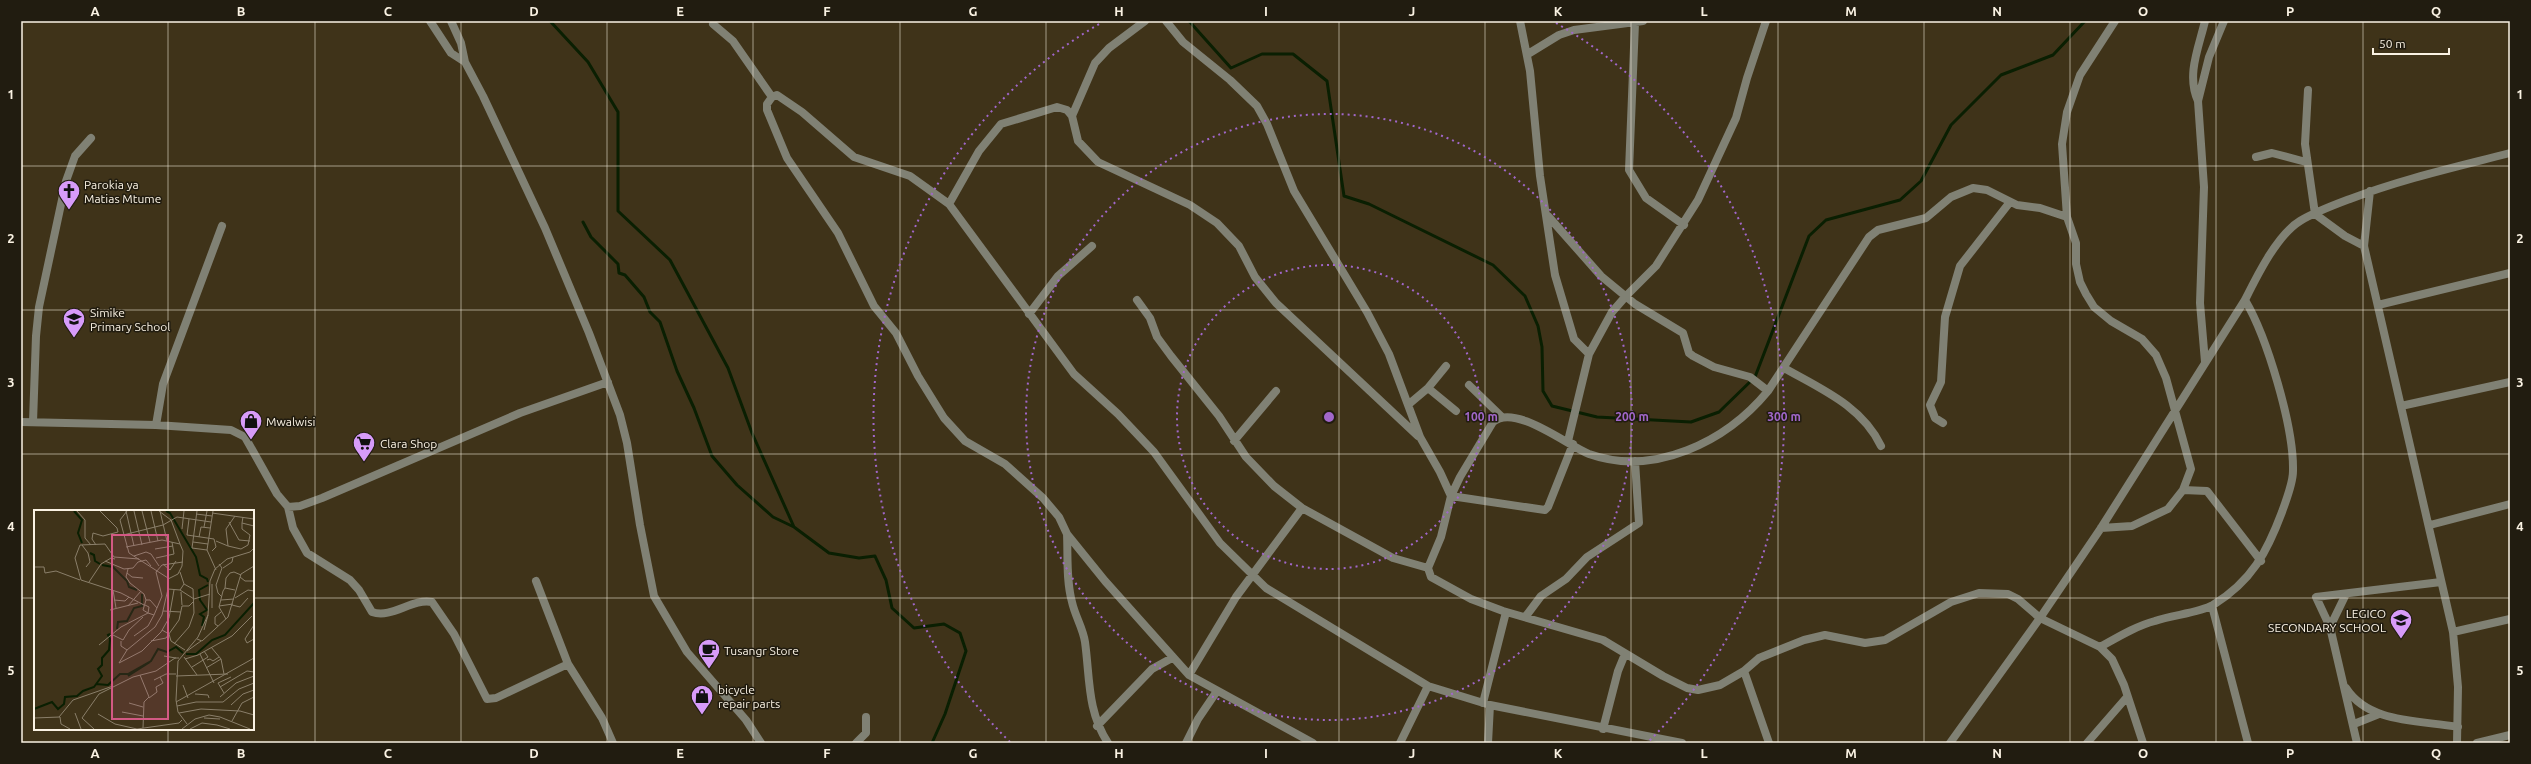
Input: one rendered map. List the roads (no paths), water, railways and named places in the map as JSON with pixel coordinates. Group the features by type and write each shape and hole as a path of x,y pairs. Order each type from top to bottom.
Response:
{"street":[{"path":"430,21 451,53 465,62"},
{"path":"451,21 461,43 465,62 542,222 608,382 627,443 640,525 654,596 687,652 746,720 761,743"},
{"path":"1072,116 1095,63 1109,48 1145,21"},
{"path":"1166,21 1183,42 1230,80 1257,106 1267,124 1294,191 1367,312 1389,354 1409,404 1420,437 1440,472 1451,496"},
{"path":"1520,21 1528,54 1536,146 1561,300 1574,339 1589,354"},
{"path":"1451,496 1545,510 1548,507 1571,442 1577,403 1589,354 1605,323 1626,296 1656,266 1684,225 1728,140 1766,21"},
{"path":"2101,528 2132,526 2158,516 2168,510 2183,490 2191,469 2166,378 2156,355 2142,339 2110,321 2094,307 2080,282 2076,264 2076,243 2066,217 2062,144 2067,112 2080,75 2115,21"},
{"path":"2198,101 2193,90 2192,79 2206,21"},
{"path":"2205,362 2200,303 2204,187 2198,101 2209,57 2224,21"},
{"path":"1528,54 1559,35 1574,30 1639,22 1629,170 1635,184 1646,198 1684,225"},
{"path":"713,24 733,41 772,97"},
{"path":"2308,90 2305,128 2306,162 2315,214 2345,236 2364,246"},
{"path":"1313,743 1189,675 1172,658 1067,534 1058,517 1033,488 1006,464 979,451 965,441 937,408 896,333 874,306 838,234 787,158 767,110 767,104 772,97 777,95 802,112 854,157 910,176 949,204 1074,374 1118,414 1154,452 1220,543 1252,576 1266,588 1428,686 1487,704 1603,729 1682,743"},
{"path":"949,204 979,151 1001,124 1057,107 1067,110 1072,116 1078,140 1098,162 1190,205 1217,223 1239,246 1255,277 1276,303 1420,437"},
{"path":"33,422 36,336 39,307 68,176 76,156 91,138"},
{"path":"2256,157 2272,153 2306,162"},
{"path":"1950,743 2040,618 2101,528 2175,408 2245,300 2256,278 2288,233 2300,221 2370,191 2413,177 2510,153"},
{"path":"2066,217 2040,208 2010,202 1986,190 1973,188 1951,197 1926,218 1878,230 1869,237 1851,262 1784,368 1768,391 1750,411 1718,436 1676,454 1650,461 1635,461 1589,453 1571,442 1516,418 1502,417 1493,422 1460,477 1451,496 1441,536 1428,568 1431,577 1471,599 1506,612 1526,616 1603,640 1625,654 1692,690 1720,684 1744,671 1759,658 1783,647 1817,636 1832,636 1865,643 1885,640 1951,602 1979,593 2008,594 2018,599 2040,618 2100,647 2112,659 2127,697 2142,743"},
{"path":"2370,191 2364,246 2430,525 2441,582 2453,632 2458,687 2457,743"},
{"path":"1943,423 1935,418 1930,405 1940,382 1945,317 1951,295 1965,258 1981,242 2010,202"},
{"path":"1548,216 1585,259 1626,296 1645,311 1683,333 1689,353 1692,356 1714,367 1750,377 1768,391"},
{"path":"156,425 163,384 222,226"},
{"path":"1029,314 1062,272 1092,246"},
{"path":"2378,305 2510,273"},
{"path":"1136,300 1150,318 1163,346 1219,416 1234,441 1274,486 1302,508 1394,558 1428,568"},
{"path":"2100,647 2154,621 2212,606 2243,582 2261,561 2284,505 2293,472 2287,425 2273,370 2261,332 2245,300"},
{"path":"1409,404 1428,388 1446,366"},
{"path":"1784,368 1840,399 1874,431 1882,446"},
{"path":"288,507 300,506 322,498 520,412 608,382"},
{"path":"2401,406 2510,382"},
{"path":"1470,386 1502,417"},
{"path":"1428,388 1456,411"},
{"path":"1234,441 1276,391"},
{"path":"21,422 156,425 231,430 238,433 245,437 274,489 288,507 293,528 307,553 350,580 359,590 372,612 384,613 420,602 432,602 454,634 487,699 496,698 568,664"},
{"path":"1526,616 1541,596 1566,579 1588,557 1639,523 1635,461"},
{"path":"2183,490 2207,491 2261,561"},
{"path":"2430,525 2510,504"},
{"path":"1189,675 1224,616 1302,508"},
{"path":"1067,534 1068,582 1072,602 1084,636 1088,680 1097,726 1108,743"},
{"path":"536,581 568,664 602,718 613,743"},
{"path":"2357,743 2354,724 2342,682 2330,627 2316,597 2441,582"},
{"path":"2330,627 2346,594"},
{"path":"2212,606 2248,743"},
{"path":"1488,743 1487,704 1506,612"},
{"path":"2453,632 2510,619"},
{"path":"1603,729 1618,671 1625,654"},
{"path":"1097,726 1152,669 1172,658"},
{"path":"1744,671 1769,743"},
{"path":"2342,682 2356,702 2379,714 2458,727"},
{"path":"1400,743 1428,686"},
{"path":"1186,743 1198,719 1217,690"},
{"path":"2087,743 2127,697"},
{"path":"2354,724 2379,714"},
{"path":"856,743 866,733 866,717"},
{"path":"2477,743 2510,735"}],"waterway":[{"path":"550,21 588,62 618,112 618,211 670,260 728,368 752,433 794,527 829,553 859,558 875,556 886,580 892,608 914,628 944,624 960,633 966,651 945,714 932,743"},
{"path":"1189,21 1231,68 1262,54 1293,54 1327,81 1344,196 1369,204 1493,265 1525,296 1538,326 1542,347 1543,391 1552,406 1597,417 1691,422 1719,412 1755,377 1809,236 1826,220 1900,200 1921,181 1951,125 2001,75 2053,55 2085,21"},
{"path":"583,222 591,237 618,264 619,273 625,275 644,297 650,312 660,322 677,371 694,408 712,456 737,485 773,517 794,527"}],"place":[{"name":"Parokia ya Matias Mtume","path":"69,210"},
{"name":"Simike Primary School","path":"74,338"},
{"name":"Mwalwisi","path":"251,440"},
{"name":"Clara Shop","path":"364,462"},
{"name":"LEGICO SECONDARY SCHOOL","path":"2401,640"},
{"name":"Tusangr Store","path":"709,670"},
{"name":"bicycle repair parts","path":"702,716"}]}
